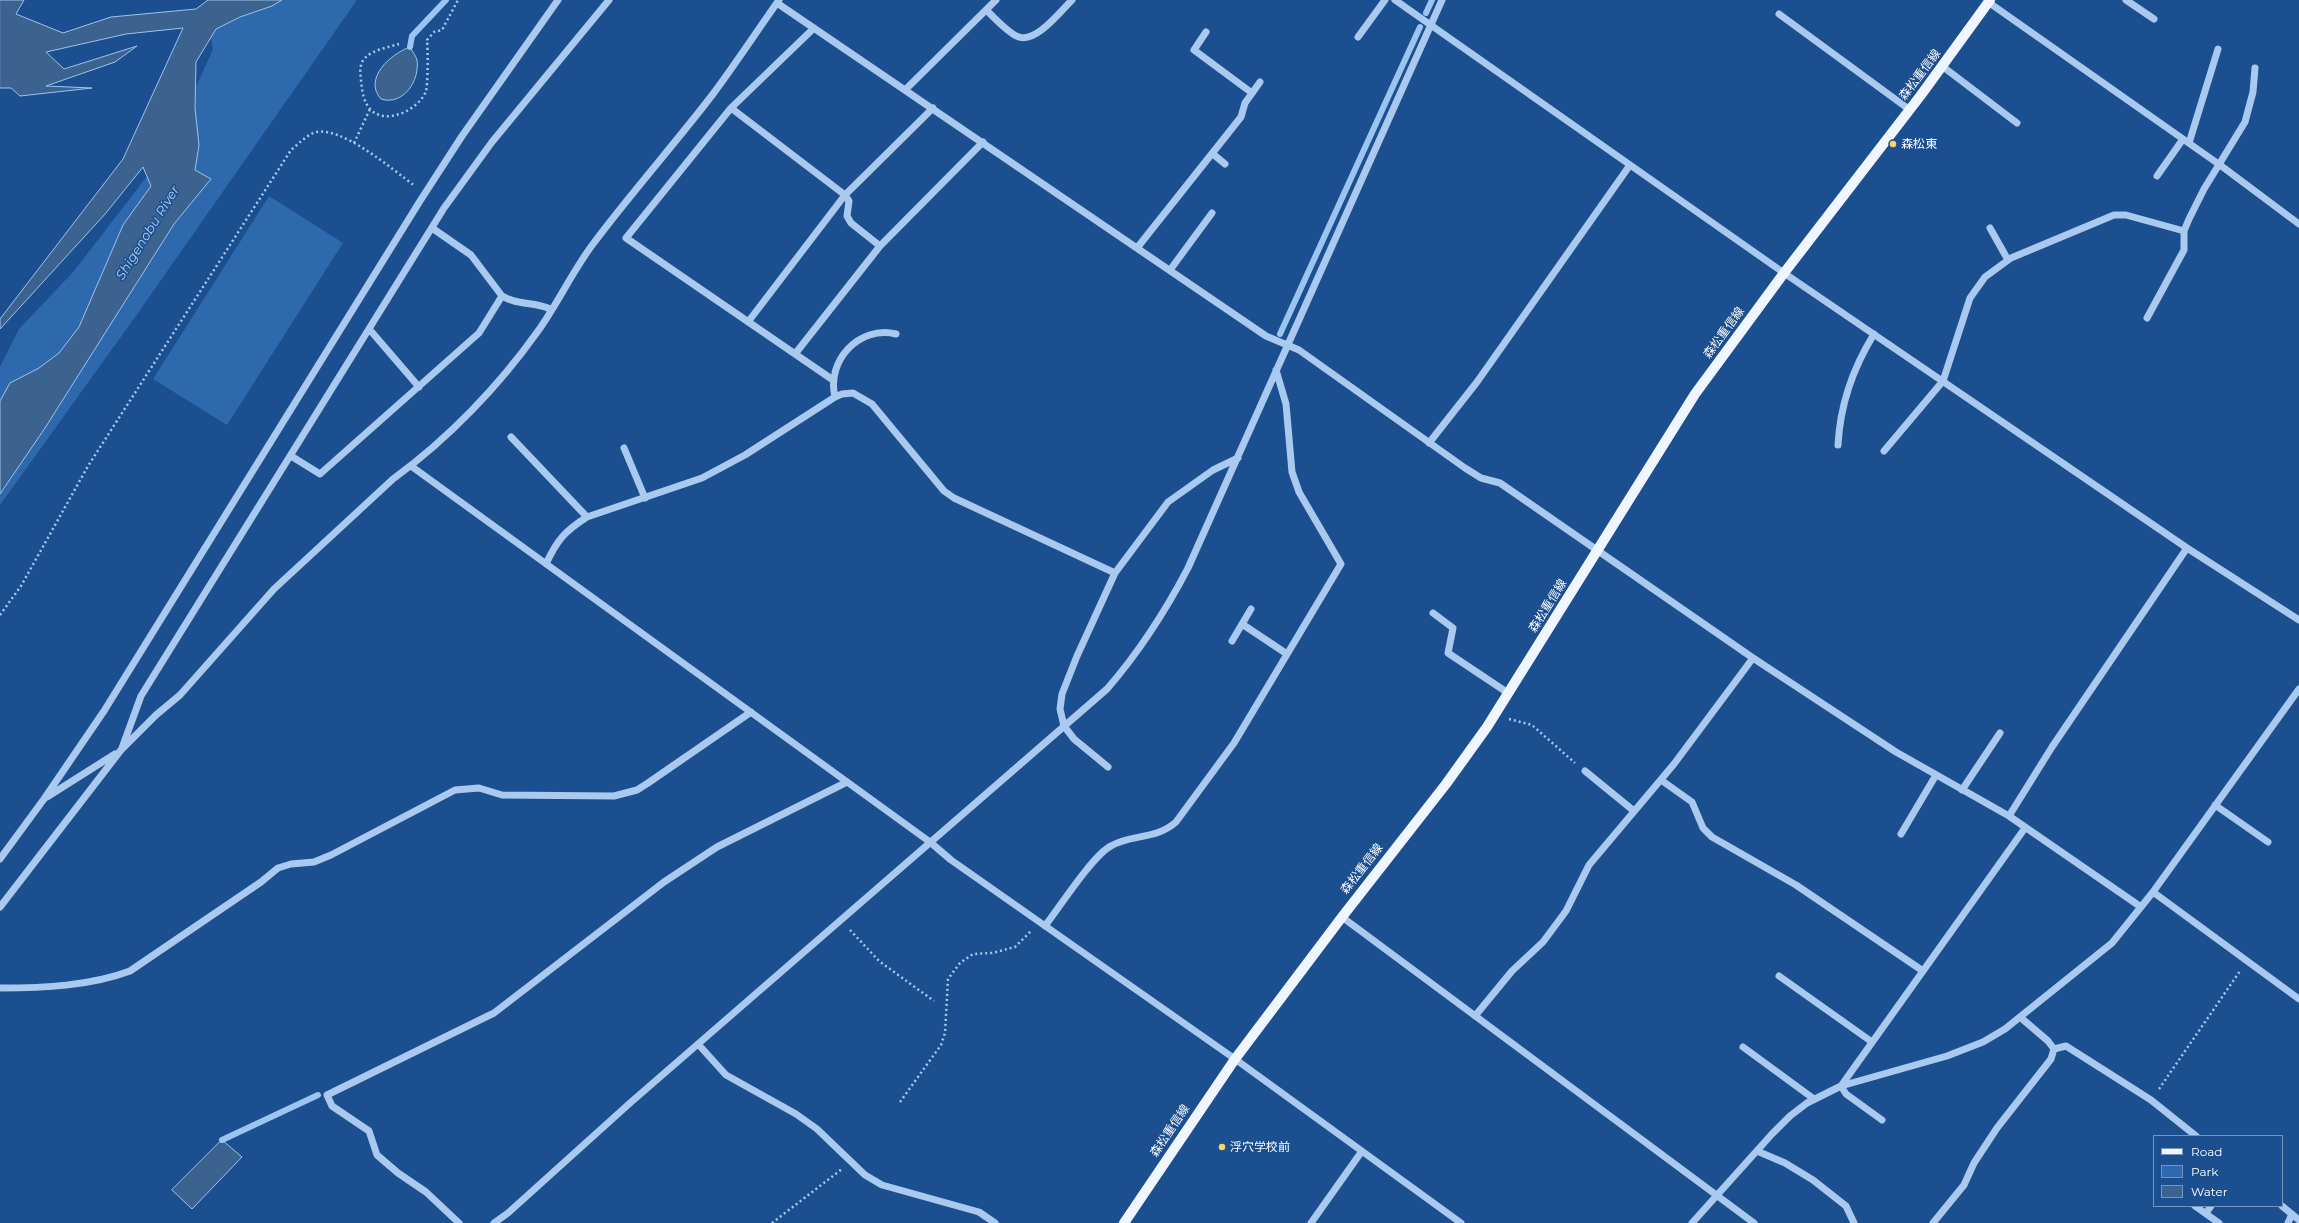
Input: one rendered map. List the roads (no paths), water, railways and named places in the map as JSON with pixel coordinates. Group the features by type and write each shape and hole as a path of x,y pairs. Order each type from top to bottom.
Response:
{"main road":[{"name":"森松重信線","path":"1124,1223 1235,1059 1342,917 1446,784 1494,716 1695,394 1784,273 1910,110 1989,1"}],"street":[{"path":"0,859 44,799 104,711 425,193 462,136 558,0"},
{"path":"44,799 121,750 141,696 370,330 432,228 492,142 609,0"},
{"path":"905,90 996,0"},
{"path":"986,10 1018,37 1028,39 1040,32 1072,0"},
{"path":"1358,38 1385,0"},
{"path":"1395,0 1784,273 2186,548 2299,620"},
{"path":"494,1223 1107,689 1130,662 1152,632 1188,568 1442,0"},
{"path":"2126,0 2154,19"},
{"path":"0,907 121,750 156,715 180,695 274,589 393,479 411,466 484,396 524,349 569,278 593,244 713,94 778,1 814,28 1266,336 1299,350 1481,478 1500,483 1753,658 1896,752 2009,816 2141,907"},
{"path":"1989,1 2220,165 2299,224"},
{"path":"1779,14 1910,110"},
{"path":"814,28 731,108 626,238 833,380"},
{"path":"1206,32 1194,50 1252,93"},
{"path":"2157,176 2186,141 2218,49"},
{"path":"1942,66 2017,123"},
{"path":"2147,318 2184,250 2184,231 2204,189 2245,122 2253,92 2255,68"},
{"path":"1137,248 1241,118 1245,103 1260,82"},
{"path":"731,108 845,196 849,200 847,216 851,223 880,246"},
{"path":"748,322 845,196 933,108"},
{"path":"795,354 880,246 983,142"},
{"path":"1213,154 1226,164"},
{"path":"1430,443 1477,382 1630,165"},
{"path":"1170,270 1212,213"},
{"path":"1884,451 1943,381 1970,298 1985,278 2008,260 2114,214 2126,215 2184,231"},
{"path":"432,228 471,255 502,296 513,302 541,305 550,309"},
{"path":"1990,228 2008,260"},
{"path":"291,456 320,474 479,332 502,296"},
{"path":"370,330 419,387"},
{"path":"835,397 832,384 833,380 837,367 847,349 858,340 885,332 896,334"},
{"path":"1838,445 1839,419 1851,382 1863,353 1874,334"},
{"path":"1042,924 1094,861 1111,845 1168,830 1176,822 1234,743 1341,564 1298,492 1292,472 1286,404 1276,370"},
{"path":"546,564 556,542 570,527 587,517 702,478 745,455 835,397 842,394 854,394 872,404 944,491 954,498 1115,573"},
{"path":"511,437 587,517"},
{"path":"624,448 645,498"},
{"path":"1108,767 1074,739 1064,726 1060,709 1062,694 1115,573 1168,502 1213,470 1238,458"},
{"path":"411,466 930,842 951,860 1235,1059 1461,1223"},
{"path":"2009,816 2052,747 2186,548"},
{"path":"1232,641 1252,609"},
{"path":"1433,613 1453,628 1448,653 1508,693"},
{"path":"1242,624 1287,654"},
{"path":"1475,1016 1512,972 1543,942 1566,911 1589,865 1661,780 1753,658"},
{"path":"1692,1223 1790,1116 1814,1099 1841,1086 1947,1056 1983,1042 2020,1018 2112,943 2153,892 2299,689"},
{"path":"0,988 24,988 85,982 113,977 130,971 261,882 278,868 291,864 314,862 326,857 455,790 480,788 502,795 614,796 626,794 648,783 751,712"},
{"path":"1962,790 2000,733"},
{"path":"1584,771 1634,811"},
{"path":"1901,834 1936,775"},
{"path":"1661,780 1692,802 1703,828 1712,836 1796,885 1923,970"},
{"path":"459,1223 426,1192 398,1174 377,1155 370,1131 332,1106 327,1095 494,1013 664,882 710,852 847,782"},
{"path":"2216,805 2268,842"},
{"path":"1841,1086 2025,828"},
{"path":"2153,892 2299,999"},
{"path":"1342,917 1754,1223"},
{"path":"1779,976 1872,1042"},
{"path":"2020,1018 2048,1041 2054,1049"},
{"path":"698,1044 726,1075 796,1114 817,1129 865,1175 882,1185 979,1212 995,1223"},
{"path":"2054,1049 2066,1046 2151,1100 2195,1135"},
{"path":"1743,1047 1814,1099"},
{"path":"1933,1223 1964,1185 1974,1163 1997,1128 2051,1059 2054,1049"},
{"path":"1841,1086 1846,1094 1882,1120"},
{"path":"1757,1151 1784,1163 1813,1180 1846,1206 1854,1223"},
{"path":"1312,1223 1362,1152"},
{"path":"2196,1207 2219,1223"},
{"path":"2206,1214 2210,1207"},
{"path":"2283,1207 2299,1220"},
{"path":"2288,1223 2292,1214"}],"water":[{"name":"Shigenobu River","path":"0,0 24,0 16,14 63,33 111,17 196,9 208,0 282,0 272,6 240,17 216,29 196,62 195,108 199,145 195,170 211,179 174,224 45,428 0,494 0,401 10,383 39,368 59,353 79,327 123,225 151,186 143,167 106,213 0,329 0,319 123,159 183,28 126,34 46,52 64,69 137,46 115,62 46,86 92,88 20,96 11,88 0,88"},
{"path":"410,47 417,60 416,76 413,83 403,95 396,99 381,99 376,91 375,83 381,68 394,55"},
{"path":"222,1140 242,1157 192,1209 172,1190"}],"waterway":[{"path":"410,47 412,36 446,0"},
{"path":"1426,13 1432,0"},
{"path":"1280,334 1420,27"},
{"path":"222,1140 318,1095"}],"place":[{"name":"森松東","path":"1893,144"},
{"name":"浮穴学校前","path":"1222,1147"}]}
